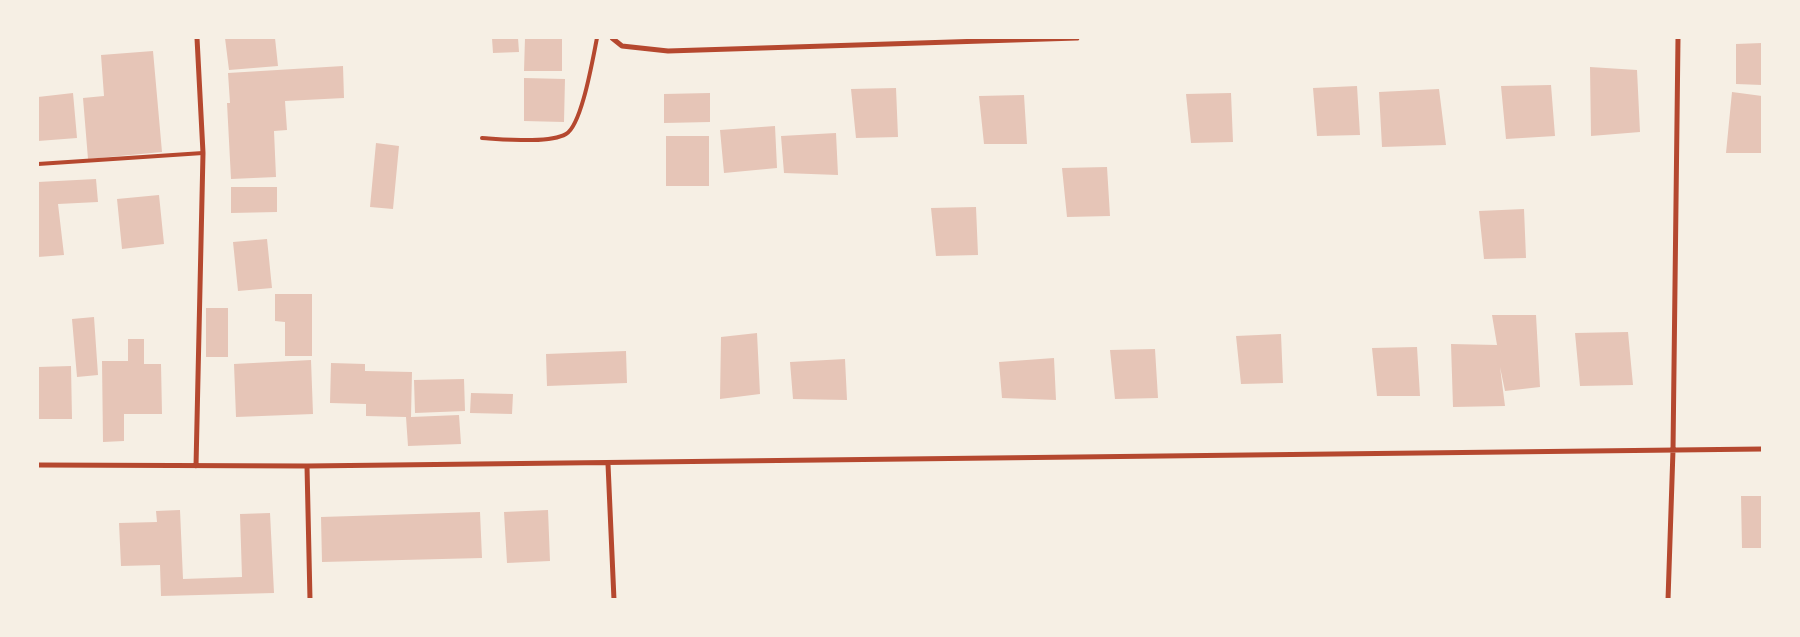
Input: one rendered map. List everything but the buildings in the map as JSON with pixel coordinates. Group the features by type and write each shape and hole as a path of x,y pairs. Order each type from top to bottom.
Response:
{"street":[{"path":"196,38 203,153 196,466"},
{"path":"612,38 622,46 668,51 1077,38"},
{"path":"1668,600 1673,450 1678,38"},
{"path":"38,465 608,464 1762,449"},
{"path":"608,464 614,600"},
{"path":"307,466 310,600"}],"lane":[{"path":"482,138 550,139 567,134 573,126 582,104 597,38"},
{"path":"38,164 203,153"}]}
